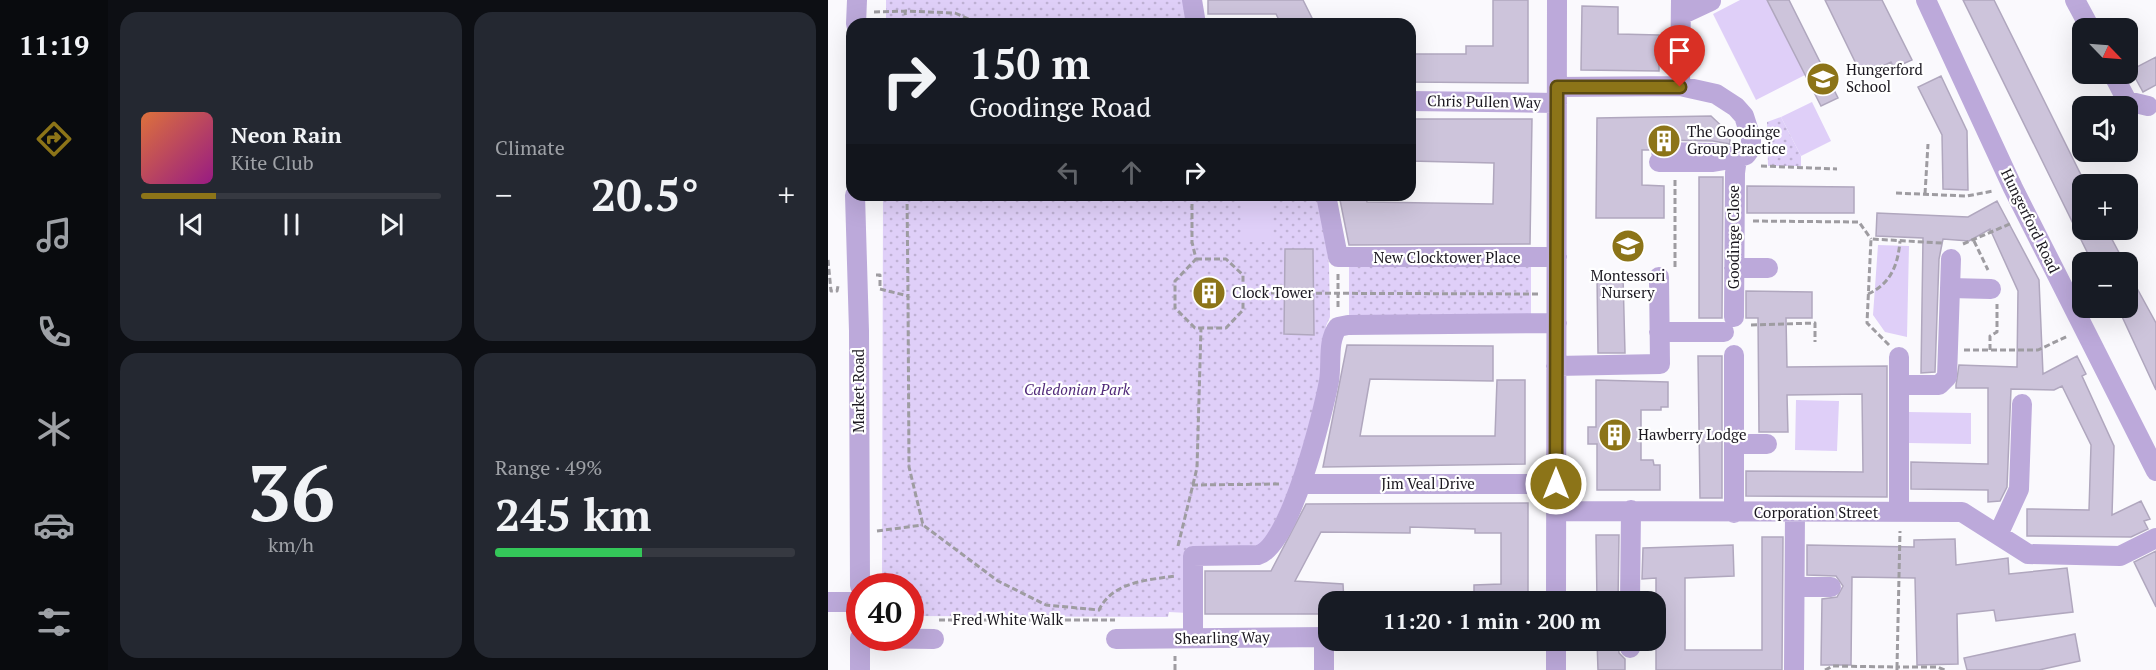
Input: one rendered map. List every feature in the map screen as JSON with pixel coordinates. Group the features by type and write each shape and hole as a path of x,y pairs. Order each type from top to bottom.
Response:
{"street":[{"path":"1192,0 1193,18"},
{"path":"1556,591 1557,0"},
{"name":"Hungerford Road","path":"1926,0 2013,188 2156,471"},
{"path":"2075,0 2085,18"},
{"path":"1680,87 1681,8 1711,1"},
{"path":"2118,84 2127,101 2148,106"},
{"name":"Chris Pullen Way","path":"1416,101 1680,87"},
{"name":"Goodinge Close","path":"1680,87 1702,89 1736,107 1749,126 1751,148 1742,156 1734,221 1733,324"},
{"path":"1665,162 1713,162 1742,156"},
{"name":"Market Road","path":"855,201 860,573"},
{"path":"1327,201 1338,257"},
{"path":"1899,385 1939,385 1947,377 1953,249"},
{"name":"New Clocktower Place","path":"1338,257 1557,257"},
{"path":"1734,268 1768,268"},
{"path":"1556,366 1659,364 1659,332 1667,277"},
{"path":"1950,288 1991,289"},
{"path":"1193,639 1193,556 1263,554 1277,536 1301,484 1322,412 1331,370 1333,336 1338,327 1348,325 1557,323"},
{"path":"1659,332 1733,324"},
{"name":"Corporation Street","path":"1734,355 1734,513"},
{"name":"Corporation Street","path":"1899,357 1900,513"},
{"path":"1998,535 2019,489 2022,404"},
{"path":"1734,444 1767,444"},
{"name":"Jim Veal Drive","path":"1301,484 1556,484"},
{"path":"1630,591 1631,510"},
{"name":"Corporation Street","path":"1556,511 1962,512 2028,554 2120,556 2156,538"},
{"path":"1794,670 1795,513"},
{"path":"1795,587 1831,587"},
{"path":"828,602 846,602"},
{"name":"Shearling Way","path":"1116,639 1318,637"},
{"name":"Fred White Walk","path":"924,639 933,639"},
{"path":"860,651 860,670"},
{"path":"1324,670 1325,651"},
{"path":"1556,651 1556,670"}],"path":[{"path":"905,11 906,18"},
{"path":"856,12 955,13 966,18"},
{"path":"1925,194 1928,144"},
{"path":"1742,156 1768,168 1837,169"},
{"path":"1665,162 1667,277"},
{"path":"1896,193 1967,196 2013,188"},
{"path":"907,201 909,466 923,525 998,580 1046,605 1099,610"},
{"path":"1192,201 1192,242 1196,259"},
{"path":"1871,239 1953,249 2027,216"},
{"path":"1734,221 1859,222 1871,239 1867,323 1899,357"},
{"path":"1868,294 1884,287 1899,257 1900,241"},
{"path":"1338,257 1338,327"},
{"path":"1196,259 1226,259 1244,275 1244,310 1226,328 1195,328 1175,309 1175,281 1196,259"},
{"path":"828,260 831,291 837,291"},
{"path":"872,275 879,275 880,289 908,296"},
{"path":"1244,293 1557,294"},
{"path":"1733,324 1815,323 1815,342"},
{"path":"1177,555 1197,468 1201,328"},
{"path":"1956,350 2038,350 2084,328"},
{"path":"1192,485 1301,484"},
{"path":"1897,668 1900,513"},
{"path":"860,532 923,525"},
{"path":"1116,639 1115,620 1099,620 1099,610 1104,598 1136,581 1175,576 1176,566"},
{"name":"Fred White Walk","path":"933,639 938,620 1099,620"},
{"path":"1825,670 1833,666 1937,667 1945,670"}],"green space":[{"path":"886,0 1187,0 1187,18 886,18"},
{"path":"1740,0 1767,0 1805,75 1756,100 1713,14"},
{"path":"1812,102 1831,141 1801,156 1781,117"},
{"path":"1781,117 1801,156 1801,166 1768,166 1767,122"},
{"name":"Caledonian Park","path":"883,201 1321,201 1329,265 1330,317 1326,326 1325,361 1301,465 1264,545 1187,550 1188,613 1169,612 1168,617 924,616 924,573 882,573"},
{"path":"1241,201 1272,201 1272,242 1241,242"},
{"path":"1878,245 1909,246 1907,337 1885,332 1873,315"},
{"path":"1349,266 1531,266 1531,317 1349,316"},
{"path":"1796,400 1839,401 1837,451 1795,450"},
{"path":"1908,412 1971,413 1971,444 1908,443"}],"building":[{"path":"1208,0 1303,0 1312,18 1278,18 1276,14 1208,14"},
{"path":"1493,0 1528,0 1528,83 1416,82 1416,54 1466,54 1466,46 1493,46"},
{"path":"1767,0 1789,0 1838,98 1821,106"},
{"path":"1825,0 1882,0 1912,60 1894,68 1891,62 1862,76"},
{"path":"1963,0 1994,0 2072,157 2072,162 2075,162 2081,174 2072,174 2072,221"},
{"path":"1582,6 1618,7 1618,34 1659,35 1659,71 1581,70"},
{"path":"2156,57 2156,85 2143,92 2138,83 2138,66"},
{"path":"1941,76 1967,131 1968,190 1943,189 1942,135 1918,87"},
{"path":"1711,116 1730,134 1730,144 1713,141 1661,140 1655,142 1649,150 1642,150 1642,185 1664,186 1664,218 1596,218 1597,118"},
{"path":"1416,119 1532,119 1530,244 1349,245 1340,201 1493,204 1494,163 1416,161"},
{"path":"1699,177 1723,177 1722,318 1699,318"},
{"path":"1747,186 1854,187 1854,213 1747,213"},
{"path":"1997,201 2039,280 2043,374 2077,356 2086,374 2082,376 2114,446 2112,515 2141,501 2150,519 2144,521 2148,529 2131,537 2027,536 2027,509 2089,510 2091,445 2062,386 2054,390 2011,389 2007,487 2000,501 1988,502 1988,490 1911,489 1911,462 1988,464 1988,388 1956,388 1959,365 2017,367 2018,291 1990,229 1969,241 1943,239 1939,259 1935,372 1921,373 1923,238 1876,236 1877,213 1968,217"},
{"path":"2081,240 2112,240 2119,252 2087,252"},
{"path":"1285,249 1313,249 1314,335 1284,334"},
{"path":"1597,276 1623,276 1625,353 1598,353"},
{"name":"Clock Tower","path":"1198,282 1220,282 1220,304 1198,304"},
{"path":"2138,290 2156,323 2156,390 2123,318 2138,318"},
{"path":"1746,291 1812,292 1812,318 1786,318 1787,367 1887,366 1887,497 1746,496 1746,471 1863,472 1862,394 1787,395 1788,432 1759,432 1758,318 1746,318"},
{"path":"1347,345 1493,346 1493,381 1370,379 1360,436 1495,436 1497,380 1525,380 1525,464 1323,467"},
{"path":"1698,356 1722,356 1722,498 1700,498"},
{"name":"Hawberry Lodge","path":"1596,380 1668,382 1668,407 1661,407 1661,410 1641,410 1641,460 1653,460 1654,465 1660,465 1660,490 1597,490 1597,444 1588,444 1588,427 1596,427"},
{"path":"1528,503 1528,591 1474,591 1474,585 1501,584 1501,533 1475,533 1475,529 1410,527 1410,533 1321,532 1295,581 1343,584 1343,591 1318,591 1318,614 1205,614 1205,571 1271,571 1306,504"},
{"path":"1596,535 1619,535 1618,591 1597,591"},
{"path":"1762,537 1783,537 1782,670 1656,670 1656,651 1666,651 1666,591 1656,591 1656,578 1642,579 1643,548 1733,545 1734,576 1685,578 1685,650 1762,650"},
{"path":"1955,539 1956,565 2008,558 2009,574 2067,568 2073,612 1996,621 1994,610 1957,614 1958,664 1917,665 1915,578 1852,577 1851,665 1821,665 1822,599 1837,597 1843,586 1836,576 1807,575 1807,545 1914,547 1914,540"},
{"path":"2156,551 2156,607 2134,562"},
{"path":"2075,634 2080,661 2039,670 1967,670 1964,658"},
{"path":"1597,651 1619,651 1625,659 1625,670 1598,670"}],"place":[{"name":"Hungerford School","path":"1823,79"},
{"name":"The Goodinge Group Practice","path":"1664,141"},
{"name":"Montessori Nursery","path":"1628,246"},
{"name":"Clock Tower","path":"1209,293"},
{"name":"Hawberry Lodge","path":"1615,435"}],"route":[{"path":"1556,484 1557,87 1680,87"}]}
